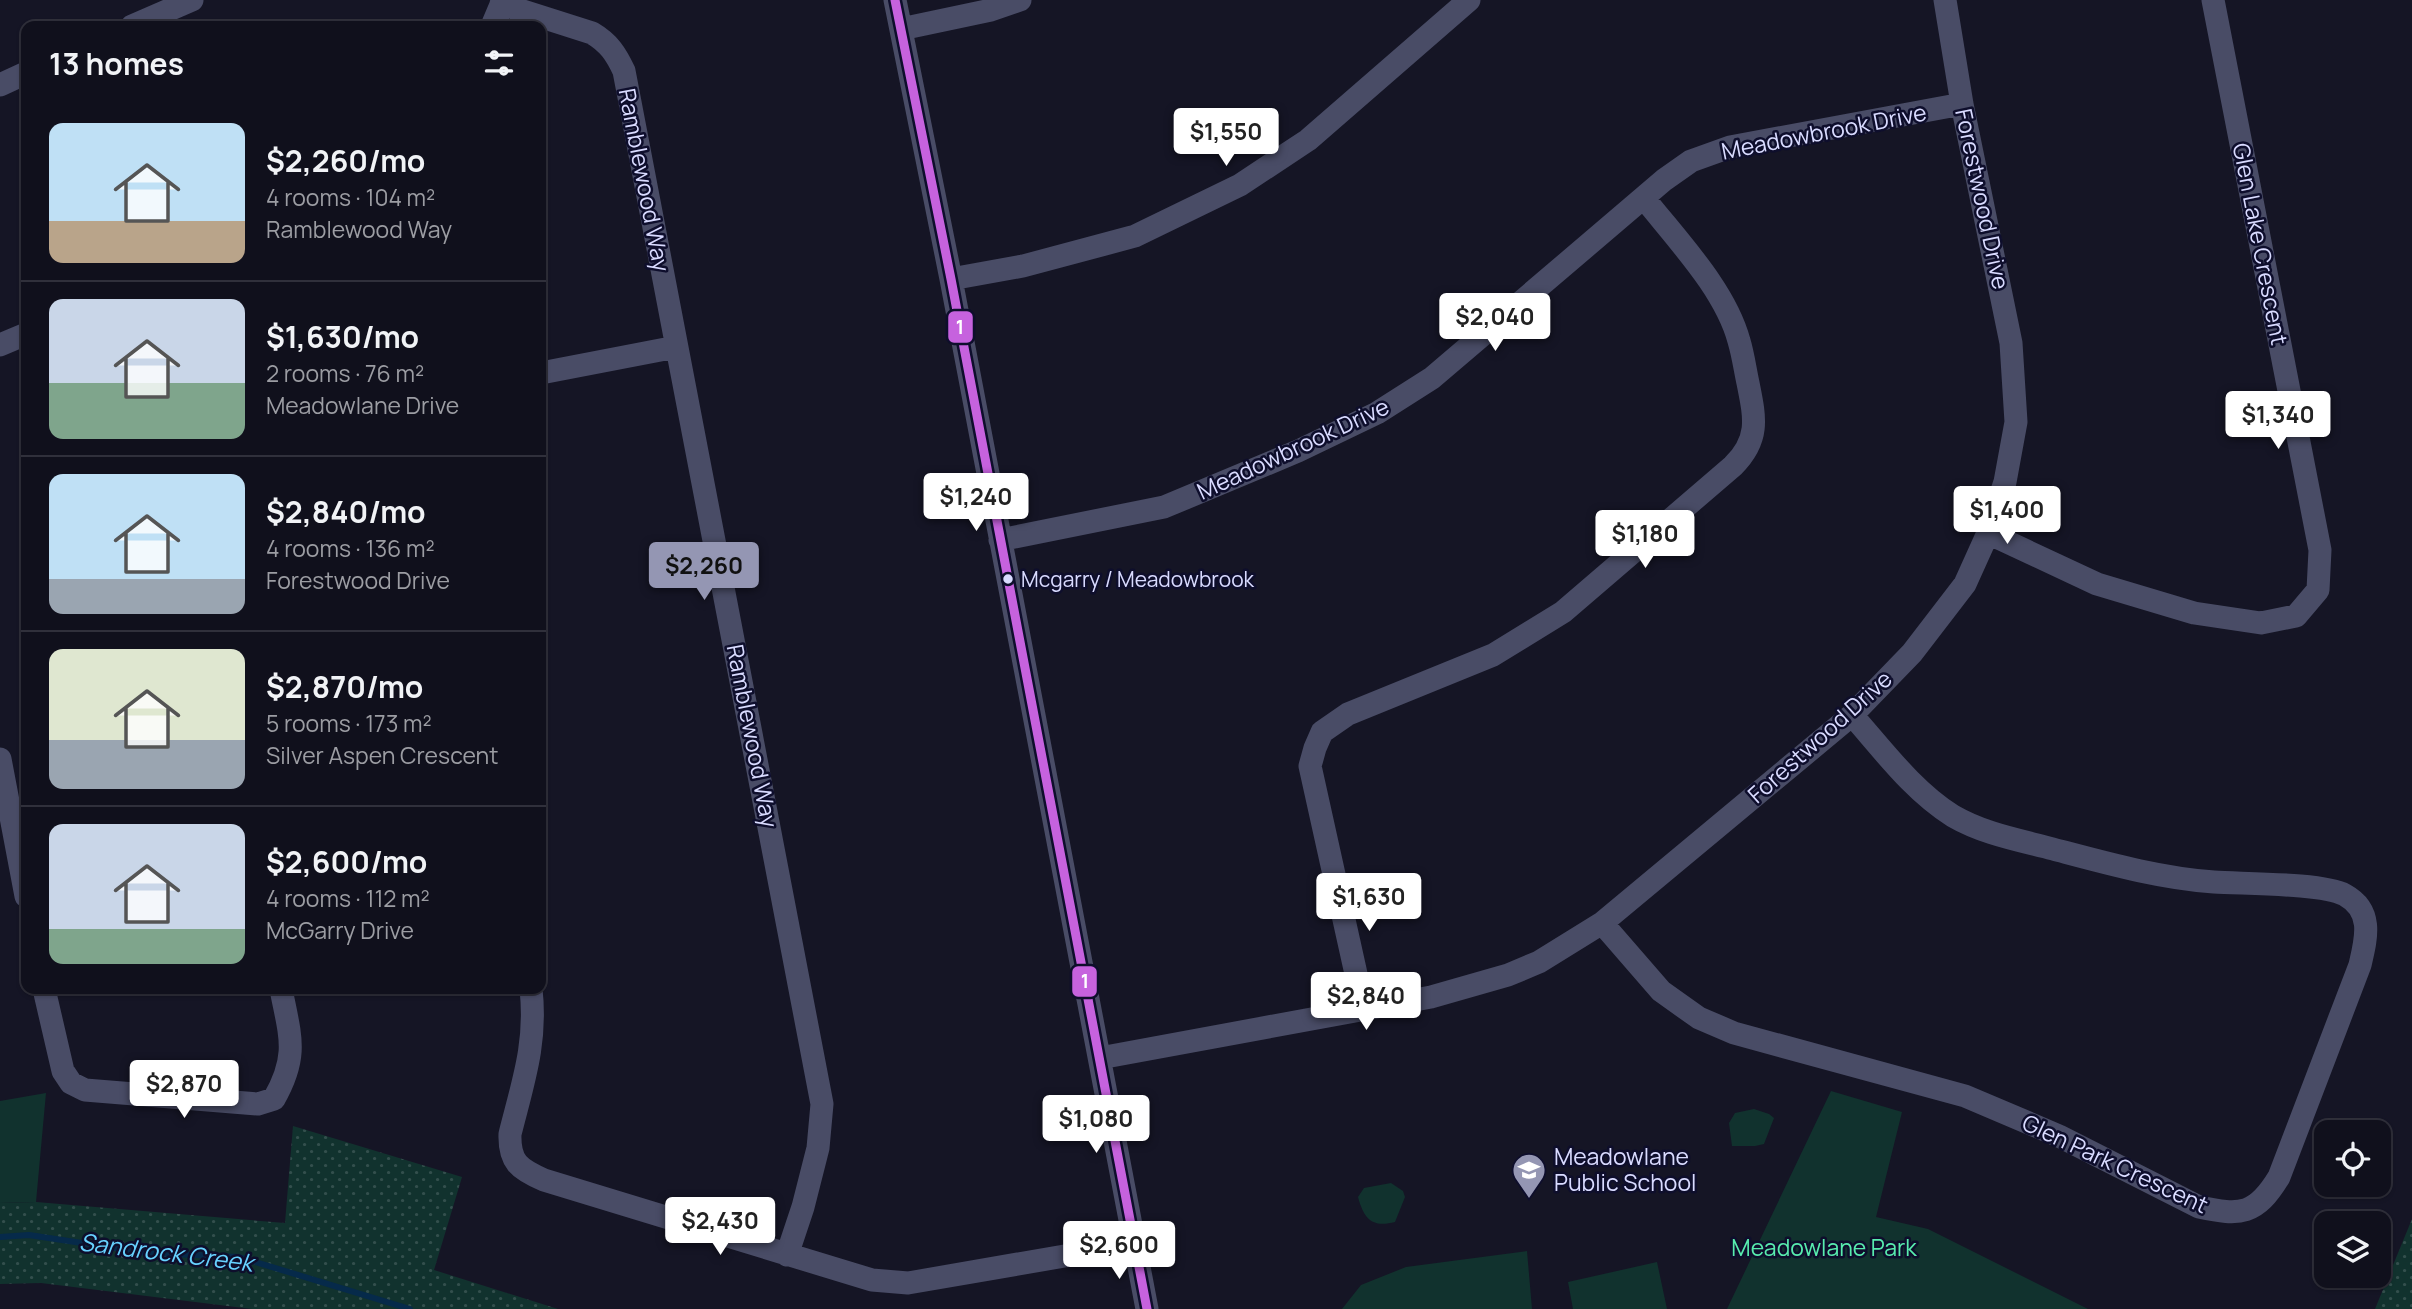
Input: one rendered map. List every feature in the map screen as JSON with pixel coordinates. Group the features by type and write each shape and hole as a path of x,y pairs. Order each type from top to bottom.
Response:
{"street":[{"path":"144,21 192,0"},
{"path":"895,0 951,279 1147,1309"},
{"path":"901,29 991,10 1020,0"},
{"path":"951,279 1023,266 1135,236 1240,185 1308,140 1469,0"},
{"name":"Forestwood Drive","path":"1100,1058 1431,997 1508,975 1539,962 1602,923 1852,715 1912,653 1965,584 1988,533 2005,482 2017,422 2011,344 1962,104 1945,0"},
{"name":"Glen Lake Crescent","path":"1988,533 2097,584 2194,613 2261,623 2272,621 2296,616 2318,590 2320,550 2213,0"},
{"path":"494,21 502,2"},
{"name":"Ramblewood Way","path":"502,2 605,40 624,71 822,1104 818,1148 787,1255"},
{"path":"0,85 21,75"},
{"name":"Meadowbrook Drive","path":"1000,540 1164,507 1298,451 1377,413 1432,378 1691,161 1730,147 1962,104"},
{"path":"1364,1010 1310,766 1322,732 1348,714 1493,655 1563,612 1733,466 1744,455 1752,438 1755,416 1739,338 1719,298 1644,198"},
{"path":"0,345 21,336"},
{"path":"546,372 677,347"},
{"name":"Glen Park Crescent","path":"1602,923 1661,991 1699,1018 1734,1033 1965,1096 2059,1136 2199,1207 2221,1212 2244,1211 2266,1199 2278,1177 2360,965 2368,932 2362,909 2345,895 2326,889 2206,881 2147,873 1980,830 1952,815 1922,792 1852,715"},
{"path":"0,759 21,870"},
{"path":"45,994 63,1071 71,1083 85,1090 258,1104 274,1099 290,1066 292,1049 282,994"},
{"path":"532,994 534,1013 532,1049 509,1147 515,1163 527,1173 872,1280 908,1283 1135,1244"}],"green space":[{"name":"Meadowlane Park","path":"1831,1091 1902,1112 1876,1217 1928,1229 2088,1309 1727,1309"},
{"path":"46,1093 36,1202 0,1203 0,1101"},
{"path":"1754,1109 1774,1118 1764,1144 1732,1146 1729,1123 1735,1113"},
{"path":"293,1126 462,1177 434,1270 558,1309 252,1309 41,1283 0,1284 0,1203 36,1202 285,1223"},
{"path":"1391,1183 1403,1191 1405,1197 1395,1222 1375,1223 1366,1216 1358,1197 1364,1188"},
{"path":"2412,1219 2412,1309 2375,1309 2384,1288 2391,1288 2391,1270"},
{"path":"1527,1251 1532,1309 1342,1309 1361,1285 1406,1267"},
{"path":"1657,1262 1667,1309 1573,1309 1568,1282"}],"waterway":[{"name":"Sandrock Creek","path":"0,1237 29,1235 148,1253 239,1257 410,1309"}],"transit line":[{"name":"1","path":"895,0 951,279 1147,1309"}],"place":[{"name":"Mcgarry / Meadowbrook","path":"1008,579"},
{"name":"Meadowlane Public School","path":"1529,1200"}]}
